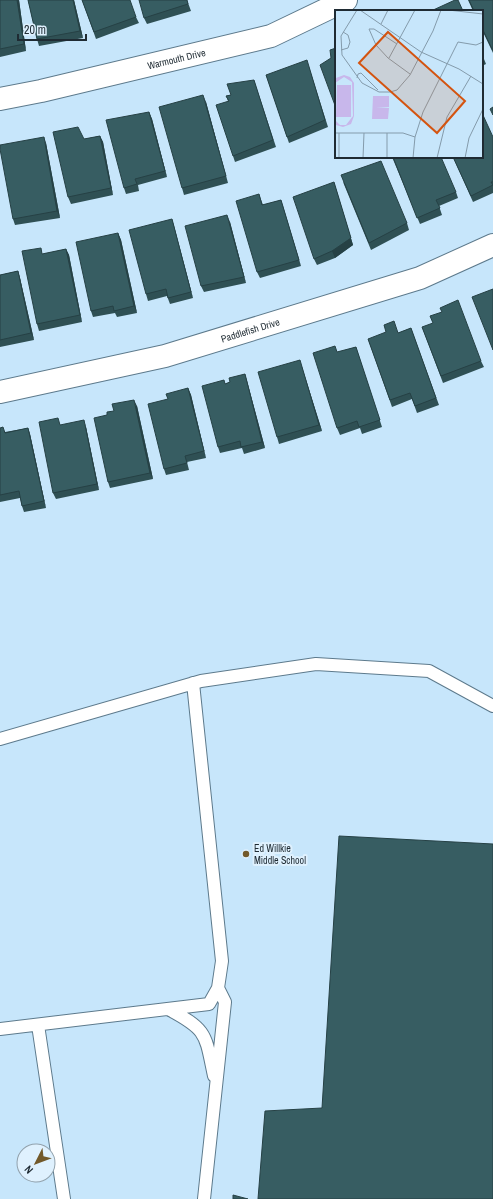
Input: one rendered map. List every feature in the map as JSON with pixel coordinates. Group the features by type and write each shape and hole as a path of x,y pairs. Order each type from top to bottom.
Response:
{"street":[{"name":"Warmouth Drive","path":"0,99 41,91 271,36 346,0"},
{"name":"Paddlefish Drive","path":"0,392 166,356 420,278 493,245"}],"lane":[{"path":"0,739 193,683 316,664 429,672 493,706"},
{"path":"0,1029 209,1004 218,988 222,961 193,683"},
{"path":"204,1199 225,1002 218,988"},
{"path":"168,1009 198,1028 207,1041 216,1087"},
{"path":"38,1025 64,1199"}],"building":[{"path":"0,0 17,0 24,44 0,49"},
{"path":"28,0 73,0 80,31 37,39"},
{"path":"82,0 130,0 136,17 94,32"},
{"path":"139,0 187,0 188,4 144,18"},
{"path":"458,0 463,10 433,10"},
{"path":"469,0 493,0 493,51 483,30 483,10 474,10"},
{"path":"335,48 335,105 320,65 331,58 330,50"},
{"path":"307,60 325,120 287,137 266,75"},
{"path":"254,80 273,140 233,156 216,105 229,101 226,96 231,95 227,84"},
{"path":"203,95 226,176 182,188 159,107"},
{"path":"493,107 493,115 490,109"},
{"path":"149,112 165,171 135,179 137,184 124,188 106,120"},
{"path":"483,115 493,137 493,182 491,182 493,185 471,196 453,158 483,158"},
{"path":"78,127 84,139 100,136 111,188 68,197 53,132"},
{"path":"44,137 57,211 13,219 0,145"},
{"path":"393,158 441,158 456,192 436,200 440,208 417,218"},
{"path":"381,161 407,223 369,243 341,175"},
{"path":"334,182 351,238 332,251 314,259 293,197"},
{"path":"259,194 262,205 281,200 299,260 257,272 236,201"},
{"path":"227,215 244,277 201,286 185,226"},
{"path":"172,219 191,292 168,298 166,289 146,294 129,230"},
{"path":"118,233 134,306 114,311 113,306 91,311 76,242"},
{"path":"41,248 42,254 66,249 80,315 37,324 22,251"},
{"path":"18,271 31,333 0,340 0,275"},
{"path":"493,289 493,350 472,297"},
{"path":"458,300 481,361 441,376 422,327 433,323 430,316 442,312 440,308"},
{"path":"394,321 398,333 411,328 436,398 415,406 410,393 390,400 368,339 386,332 384,325"},
{"path":"335,346 337,352 356,347 380,420 359,427 357,421 337,428 313,353"},
{"path":"300,360 319,425 277,437 258,372"},
{"path":"245,374 262,442 241,447 240,441 218,447 202,386 224,380 225,384 230,382 229,378"},
{"path":"188,388 204,451 185,456 187,463 164,469 148,404 168,399 166,394"},
{"path":"134,400 150,473 108,482 94,418 107,415 107,412 114,411 112,404"},
{"path":"58,418 60,425 84,420 97,484 53,493 39,422"},
{"path":"3,427 5,433 28,428 44,501 22,506 19,491 0,495 0,428"},
{"path":"339,836 493,844 493,1199 258,1199 265,1111 322,1108"},
{"path":"233,1195 248,1199 233,1199"}],"place":[{"name":"Ed Willkie Middle School","path":"246,854"}]}
